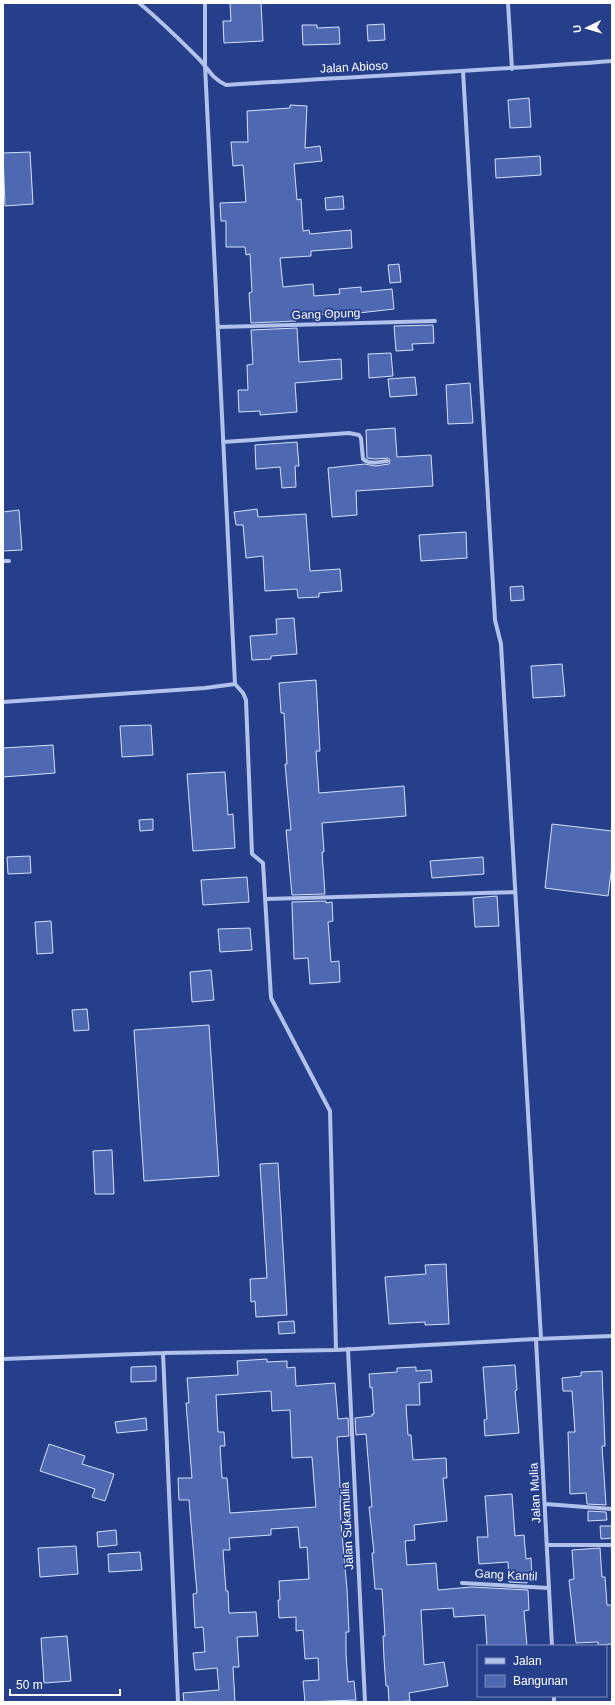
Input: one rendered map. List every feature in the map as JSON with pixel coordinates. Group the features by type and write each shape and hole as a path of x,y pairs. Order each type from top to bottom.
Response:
{"street":[{"name":"Jalan Abioso","path":"139,3 163,22 205,65 213,77 226,85 336,77 512,69 612,62"},
{"path":"205,3 205,65 235,684 243,693 246,700 252,854 263,863 271,998 330,1111 336,1350"},
{"path":"508,3 512,69"},
{"name":"Jalan Mulia","path":"463,71 495,620 501,644 539,1338 552,1645"},
{"name":"Gang Opung","path":"218,327 435,321"},
{"path":"223,442 349,433 359,435 361,438 363,459 370,463 388,461"},
{"path":"3,561 9,561"},
{"path":"3,702 205,688 235,684"},
{"path":"265,899 515,892"},
{"path":"3,1359 163,1353 336,1350 539,1338 612,1336"},
{"name":"Jalan Sukamulia","path":"348,1349 365,1702"},
{"path":"163,1353 178,1702"},
{"path":"545,1504 612,1509"},
{"path":"548,1545 612,1545"},
{"name":"Gang Kantil","path":"462,1583 549,1588"}],"building":[{"path":"230,3 261,3 263,41 224,43 223,21 231,21"},
{"path":"384,24 385,40 368,41 367,25"},
{"path":"302,25 317,25 317,28 339,27 340,44 303,45"},
{"path":"529,98 531,127 510,128 508,100"},
{"path":"290,105 307,106 305,148 320,146 322,161 294,164 297,200 301,199 303,231 309,230 310,234 351,230 352,248 311,251 311,256 280,258 283,287 313,284 314,296 340,294 339,289 361,287 361,292 392,289 394,309 341,315 341,313 296,316 296,321 251,323 249,293 252,292 250,254 246,255 245,247 226,247 226,221 221,221 220,203 246,202 243,165 233,166 231,142 248,142 247,111 290,108"},
{"path":"30,152 33,204 5,206 3,153"},
{"path":"540,156 541,175 496,178 495,159"},
{"path":"343,196 344,209 326,210 325,198"},
{"path":"399,264 401,282 390,283 388,265"},
{"path":"433,325 434,343 412,344 413,350 396,351 394,326"},
{"path":"297,328 299,362 341,359 342,379 295,383 297,412 260,415 260,411 239,412 238,390 248,390 247,365 253,364 251,330"},
{"path":"391,353 393,376 369,378 368,354"},
{"path":"415,377 417,395 390,397 388,379"},
{"path":"470,383 473,423 448,424 446,385"},
{"path":"395,428 397,457 431,455 433,486 356,491 357,515 332,517 328,468 365,464 375,466 389,464 390,460 388,458 367,458 366,430"},
{"path":"297,442 299,466 295,466 296,487 282,488 280,467 256,469 255,445"},
{"path":"257,509 258,517 306,514 310,571 340,569 342,591 319,593 319,597 298,598 297,589 265,591 263,556 246,558 243,525 236,525 234,512"},
{"path":"19,510 22,550 3,551 3,512"},
{"path":"466,532 467,558 421,561 419,535"},
{"path":"523,586 524,600 511,601 510,587"},
{"path":"294,618 297,654 271,656 271,659 252,660 250,636 277,634 276,619"},
{"path":"562,664 565,696 533,698 531,666"},
{"path":"316,680 320,751 316,751 319,793 404,786 406,816 322,823 324,852 322,852 325,894 292,895 286,830 291,830 285,764 287,764 284,713 281,713 279,683"},
{"path":"151,725 153,755 122,757 120,726"},
{"path":"53,745 55,773 3,777 3,748"},
{"path":"225,772 228,815 233,814 235,848 193,851 187,774"},
{"path":"153,819 153,830 140,831 139,820"},
{"path":"552,824 612,831 612,866 608,896 545,888"},
{"path":"30,856 31,873 8,874 7,857"},
{"path":"483,857 484,874 432,878 430,861"},
{"path":"247,877 249,902 203,905 201,880"},
{"path":"497,896 499,926 475,927 473,898"},
{"path":"326,901 326,903 332,902 333,921 328,922 331,962 339,961 340,982 310,984 308,958 294,959 292,902"},
{"path":"51,921 53,953 37,954 35,922"},
{"path":"250,928 252,950 220,952 218,929"},
{"path":"211,970 214,1000 192,1002 190,972"},
{"path":"87,1009 89,1030 74,1031 72,1010"},
{"path":"209,1025 219,1176 144,1181 134,1030"},
{"path":"112,1150 114,1194 95,1194 93,1151"},
{"path":"278,1163 287,1315 256,1317 255,1301 251,1302 250,1279 267,1278 260,1164"},
{"path":"446,1264 449,1324 425,1325 425,1322 389,1324 385,1277 426,1274 425,1265"},
{"path":"294,1321 295,1333 279,1334 278,1322"},
{"path":"267,1359 267,1362 287,1361 287,1368 295,1367 296,1386 335,1383 338,1419 348,1418 349,1436 337,1437 341,1523 349,1632 346,1632 348,1682 354,1681 356,1700 305,1702 303,1681 319,1680 318,1658 305,1659 303,1630 296,1631 296,1617 279,1618 278,1600 280,1600 279,1581 309,1579 307,1547 300,1548 298,1527 271,1529 271,1535 229,1538 230,1550 223,1550 229,1613 256,1612 258,1636 237,1637 239,1667 233,1667 235,1702 184,1702 183,1693 219,1690 217,1668 195,1670 193,1653 205,1652 203,1627 195,1628 193,1594 197,1593 189,1500 179,1500 178,1478 192,1478 186,1403 189,1403 187,1378 238,1375 237,1361","holes":["271,1391 272,1411 290,1410 292,1458 312,1457 316,1507 230,1513 227,1478 222,1478 220,1446 225,1446 224,1432 218,1432 216,1395"]},
{"path":"515,1365 517,1390 515,1391 519,1433 485,1436 484,1420 487,1419 483,1367"},
{"path":"156,1366 156,1381 131,1382 131,1367"},
{"path":"416,1367 416,1371 431,1370 432,1382 419,1383 420,1405 406,1405 408,1435 411,1435 413,1460 446,1458 447,1478 443,1478 447,1521 414,1525 415,1540 405,1541 407,1565 436,1563 438,1590 471,1587 528,1590 529,1610 524,1611 527,1645 487,1645 485,1615 454,1617 453,1608 421,1610 424,1665 444,1662 448,1686 409,1693 410,1701 389,1702 384,1659 383,1636 385,1636 382,1589 375,1589 372,1553 374,1553 369,1507 372,1507 366,1434 356,1435 355,1418 372,1416 372,1414 374,1414 372,1387 370,1388 369,1374 397,1372 397,1368"},
{"path":"602,1371 605,1446 602,1446 606,1505 587,1504 586,1493 570,1494 568,1432 575,1432 572,1391 563,1391 562,1378 581,1376 581,1372"},
{"path":"146,1418 147,1430 117,1433 115,1422"},
{"path":"49,1444 85,1456 82,1464 114,1474 105,1501 92,1497 95,1489 40,1471"},
{"path":"512,1494 515,1536 524,1535 526,1559 531,1558 532,1579 527,1579 527,1583 509,1582 508,1562 479,1564 477,1537 488,1537 485,1496"},
{"path":"588,1511 606,1512 607,1520 588,1521"},
{"path":"600,1526 612,1526 612,1538 601,1539"},
{"path":"116,1530 117,1545 98,1547 97,1532"},
{"path":"76,1546 78,1574 40,1577 38,1548"},
{"path":"600,1548 602,1577 605,1577 607,1605 612,1605 612,1644 598,1645 598,1642 576,1643 569,1580 574,1579 572,1550"},
{"path":"140,1552 142,1570 109,1572 108,1554"},
{"path":"67,1636 71,1681 44,1683 41,1638"}]}
